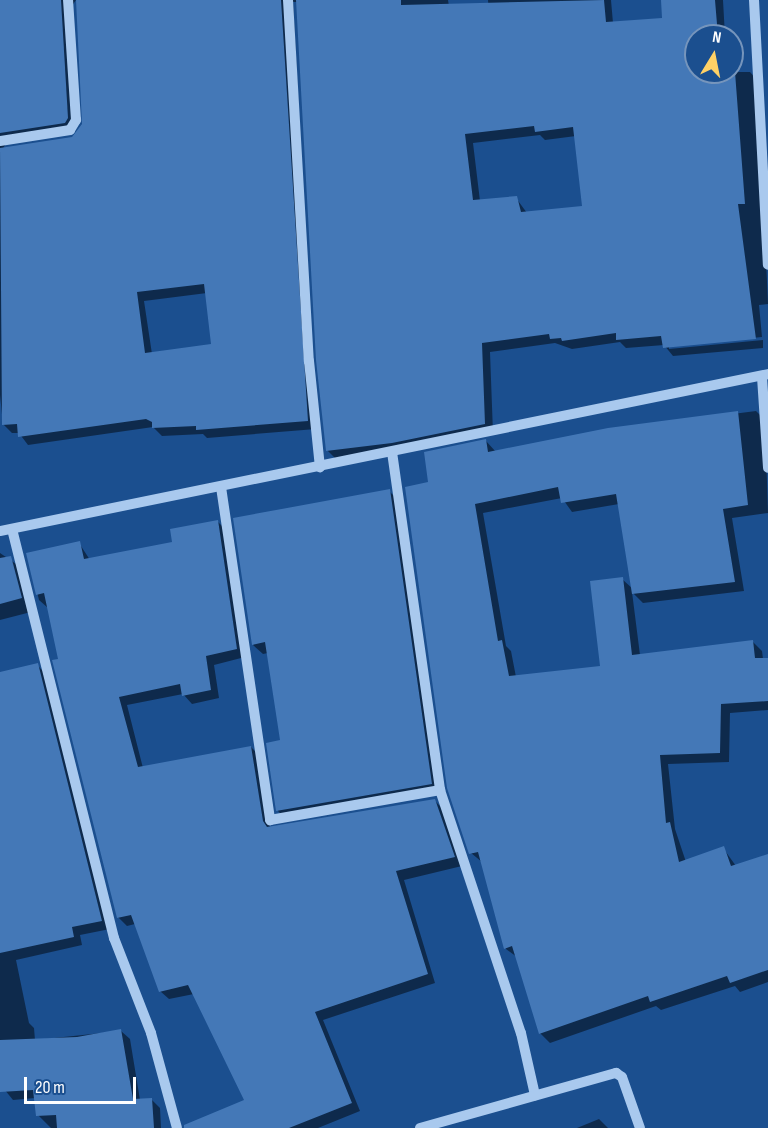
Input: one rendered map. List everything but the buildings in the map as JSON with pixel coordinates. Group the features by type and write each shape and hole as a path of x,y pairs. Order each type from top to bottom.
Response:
{"street":[{"path":"0,141 70,130 76,120 68,0"},
{"path":"288,0 309,361 320,467"},
{"path":"754,0 768,265"},
{"path":"0,531 765,376 768,468"},
{"path":"392,452 440,790 521,1033 535,1095"},
{"path":"221,487 270,820 440,790"},
{"path":"12,529 114,938 151,1033 177,1128"},
{"path":"420,1128 616,1073 622,1077 640,1128"}]}
